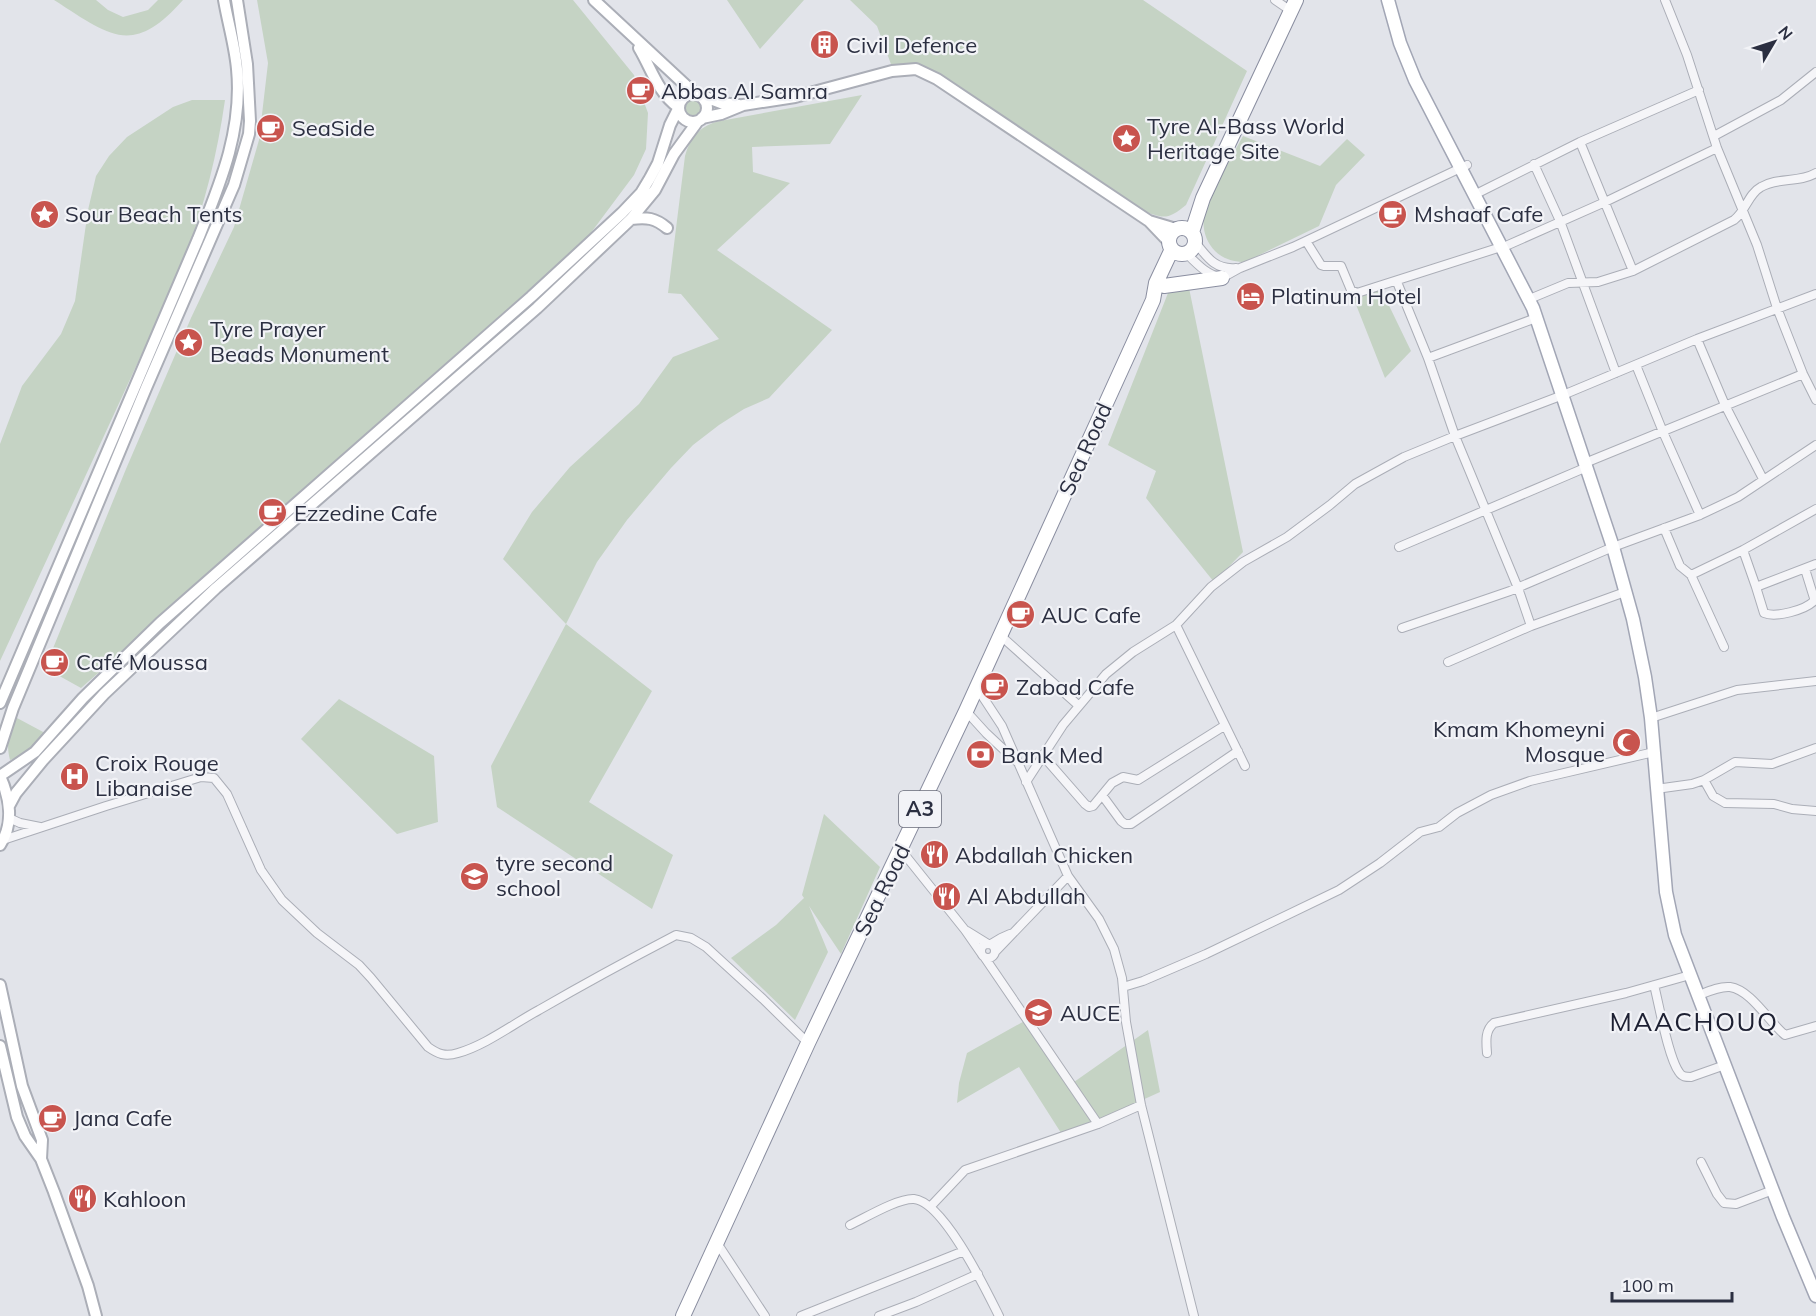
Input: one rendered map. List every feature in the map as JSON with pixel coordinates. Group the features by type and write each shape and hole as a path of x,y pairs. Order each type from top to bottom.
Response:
{"highway":[{"name":"Sea Road","path":"1153,300 1164,286 1293,6"},
{"name":"Sea Road","path":"1177,229 1203,198"},
{"path":"1177,229 1183,228 1182,245"},
{"name":"Sea Road","path":"683,1316 808,1043 1001,636 1153,300 1162,270 1182,245"},
{"path":"1164,286 1222,278"}],"main road":[{"path":"0,703 198,239 226,165 236,125 238,86 237,68 224,0"},
{"path":"0,748 13,708 141,399 234,185 249,135 250,121 247,64 237,0"},
{"path":"2,842 8,828 9,812 0,776 35,752 95,685 160,623 605,237 631,219 655,190 674,154 706,113 707,106 705,100 632,37 594,0"},
{"path":"1388,0 1410,58 1504,246"},
{"path":"1396,0 1410,58"},
{"path":"632,37 662,92 687,121 700,120 743,105 795,97 892,71 916,69 937,79 1182,245"},
{"path":"9,812 27,780 104,694 216,588 537,308 605,237 651,178 681,99 697,94 721,103 743,105"},
{"path":"1463,167 1480,192 1532,306 1613,547 1639,644 1651,718 1666,892 1675,935 1816,1296"},
{"path":"631,219 656,219 667,228"},
{"path":"1149,221 1177,229"},
{"path":"52,732 63,739"},
{"path":"0,985 22,1086 42,1140 41,1159"},
{"path":"0,1046 17,1117 25,1136 41,1159 67,1226 96,1316"}],"street":[{"path":"1275,0 1293,6"},
{"path":"1665,0 1687,55 1717,148 1757,245 1777,308 1815,398 1816,406"},
{"path":"1714,136 1781,100 1816,72"},
{"path":"1480,192 1580,142 1699,90"},
{"path":"1580,142 1633,271"},
{"path":"1306,241 1321,265 1341,266 1354,293 1397,282 1504,246 1605,202 1717,148"},
{"path":"1534,164 1560,221 1616,373"},
{"path":"1182,245 1203,270 1222,278 1463,167"},
{"path":"1428,358 1532,306 1568,284 1583,281 1598,282 1633,271 1718,229 1743,212 1751,196 1762,186 1776,181 1802,179 1816,173"},
{"path":"1182,245 1219,267 1240,268"},
{"path":"1397,282 1428,358 1455,436 1518,588 1531,626"},
{"path":"1026,782 1063,725 1106,674 1133,652 1176,625 1211,586 1243,562 1287,537 1355,484 1404,457 1563,395 1697,339 1816,294"},
{"path":"1697,339 1725,405 1763,479"},
{"path":"1636,365 1700,515"},
{"path":"1399,547 1485,512 1586,465 1725,405 1803,374"},
{"path":"1402,628 1518,588 1613,547 1700,515 1738,497 1816,446"},
{"path":"1691,575 1743,550 1816,509"},
{"path":"1664,528 1680,566 1691,575 1724,646"},
{"path":"1743,550 1763,610 1767,615 1810,605 1814,601 1805,569"},
{"path":"1756,587 1816,564"},
{"path":"1448,662 1531,626 1625,592"},
{"path":"1176,625 1245,766"},
{"path":"1001,636 1078,705"},
{"path":"1651,718 1737,690 1816,681"},
{"path":"977,688 1002,726 1068,876 1110,937 1119,962 1126,1022 1141,1105 1194,1316"},
{"path":"966,711 996,743 1018,762"},
{"path":"1044,757 1089,807 1093,806 1112,783 1123,777 1138,780 1224,726"},
{"path":"1656,789 1704,780 1735,762 1772,764 1816,748"},
{"path":"1102,795 1121,821 1131,824 1238,751"},
{"path":"1123,987 1143,981 1206,954 1339,890 1380,864 1420,832 1439,827 1457,813 1491,795 1530,782 1654,752"},
{"path":"2,842 40,827 201,777 214,778 227,794 261,870 282,900 317,933 359,965 428,1047 436,1052 444,1055 460,1053 483,1042 676,935 691,938 706,947 808,1043"},
{"path":"1704,780 1710,792 1725,803 1774,804 1792,809 1816,811"},
{"path":"9,812 20,823 40,827"},
{"path":"901,850 983,955 1098,1124"},
{"path":"983,955 990,958 992,948 1001,938 1010,934 1068,876"},
{"path":"965,930 992,948 999,978"},
{"path":"983,955 983,945 992,948"},
{"path":"1487,1053 1486,1038 1489,1027 1494,1023 1690,975"},
{"path":"1654,985 1663,1026 1679,1072 1686,1077 1691,1077 1725,1065"},
{"path":"1697,996 1729,987 1736,989 1757,1006 1785,1035 1816,1026"},
{"path":"931,1206 965,1170 1098,1124 1141,1105"},
{"path":"1701,1162 1724,1203 1736,1204 1773,1190"},
{"path":"850,1226 898,1202 914,1199 931,1206 964,1251 999,1316"},
{"path":"717,1243 765,1316"},
{"path":"801,1316 964,1251"},
{"path":"879,1316 978,1274"}],"green space":[{"path":"54,0 96,0 108,10 123,17 148,10 158,0 183,0 165,18 149,29 134,35 120,35 90,23"},
{"path":"257,0 573,0 634,75 648,113 646,149 634,175 587,238 280,514 81,688 45,668 126,469 191,318 234,227 259,140 268,63"},
{"path":"727,0 804,0 760,49"},
{"name":"Tyre Al-Bass World Heritage Site","path":"850,0 1143,0 1247,71 1186,205 1170,216 1160,216 1142,210 935,72 914,64 892,67 877,26"},
{"path":"862,95 830,144 752,147 753,172 790,183 717,250 832,330 769,398 744,409 719,425 693,445 671,468 627,520 597,562 566,624 503,559 532,512 570,467 639,404 673,357 719,339 681,294 668,293 685,156 690,143 707,125 720,121"},
{"path":"693,97 700,100 703,107 700,114 693,117 686,114 683,107 686,100"},
{"path":"192,100 225,100 212,170 192,238 175,282 0,661 0,444 22,386 61,334 75,301 88,210 96,176 109,156 127,137 173,107"},
{"path":"1243,136 1320,166 1347,139 1365,155 1336,185 1319,226 1245,262 1229,259 1215,251 1204,230 1204,216 1210,198"},
{"path":"1188,283 1243,552 1214,582 1146,498 1156,471 1108,445 1170,288"},
{"path":"1381,289 1411,351 1385,378 1353,297"},
{"path":"566,624 652,691 589,802 673,855 652,909 497,807 491,766"},
{"path":"339,699 434,756 438,822 397,834 301,739"},
{"path":"17,718 45,733 30,750 10,760 9,738"},
{"path":"824,814 880,867 841,954 809,906 828,952 795,1020 731,958 776,925 804,898 802,895"},
{"path":"1028,1019 1074,1082 1148,1030 1160,1092 1063,1136 1019,1067 957,1103 959,1083 967,1053"}],"place":[{"name":"Civil Defence","path":"825,45"},
{"name":"Abbas Al Samra","path":"640,91"},
{"name":"SeaSide","path":"271,128"},
{"name":"Tyre Al-Bass World Heritage Site","path":"1126,139"},
{"name":"Sour Beach Tents","path":"44,214"},
{"name":"Mshaaf Cafe","path":"1393,214"},
{"name":"Platinum Hotel","path":"1250,296"},
{"name":"Tyre Prayer Beads Monument","path":"189,342"},
{"name":"Ezzedine Cafe","path":"273,513"},
{"name":"AUC Cafe","path":"1020,615"},
{"name":"Café Moussa","path":"55,662"},
{"name":"Zabad Cafe","path":"995,687"},
{"name":"Kmam Khomeyni Mosque","path":"1626,742"},
{"name":"Bank Med","path":"980,755"},
{"name":"Croix Rouge Libanaise","path":"74,776"},
{"name":"Abdallah Chicken","path":"934,855"},
{"name":"tyre second school","path":"475,876"},
{"name":"Al Abdullah","path":"946,896"},
{"name":"AUCE","path":"1039,1013"},
{"name":"Jana Cafe","path":"52,1118"},
{"name":"Kahloon","path":"82,1199"}],"district":[{"name":"MAACHOUQ","path":"1694,1022"}]}
